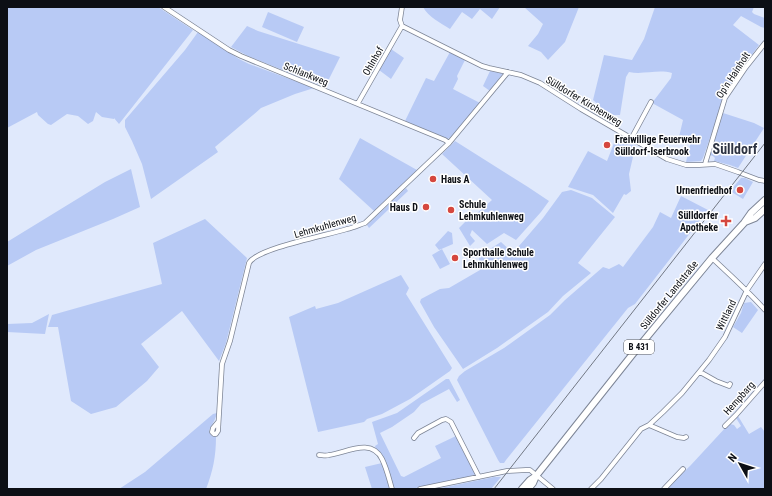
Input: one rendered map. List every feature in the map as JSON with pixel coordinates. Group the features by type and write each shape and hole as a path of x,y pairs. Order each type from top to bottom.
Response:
{"main road":[{"name":"Sülldorfer Landstraße","path":"528,489 536,476 625,364 712,258 744,223 751,213 765,200"},
{"name":"Sülldorfer Landstraße","path":"744,223 755,218 765,209"},
{"name":"Sülldorfer Landstraße","path":"522,489 536,476"}],"street":[{"name":"Schlankweg","path":"164,7 229,50 241,56 358,103 449,143"},
{"path":"402,7 400,20 402,26"},
{"name":"Ohlnhof","path":"358,103 402,26"},
{"name":"Sülldorfer Kirchenweg","path":"402,26 482,66 508,72 540,83 660,156 679,163 693,165 715,164 765,181"},
{"name":"Op'n Hainholt","path":"705,164 725,98 765,43"},
{"name":"Lehmkuhlenweg","path":"218,422 222,364 230,341 250,260 281,246 349,229 365,223 449,143 508,72"},
{"path":"631,139 651,102"},
{"name":"Sülldorfer Kirchenweg","path":"759,180 765,184"},
{"path":"712,258 747,290 765,310"},
{"name":"Wittland","path":"591,489 601,479 641,429 649,425 682,393 700,372 725,337 747,290 765,264"},
{"path":"700,372 716,381 729,386 730,384"},
{"name":"Hempbarg","path":"725,426 765,382"},
{"path":"414,438 418,433 446,419 450,422 480,477"},
{"path":"649,425 677,437 686,437"},
{"path":"319,455 328,455 362,447 373,449 382,459 392,489"},
{"path":"664,489 683,469"},
{"path":"420,489 507,472 530,470 553,489"}],"shaded area":[{"path":"7,7 158,7 193,30 119,124 114,118 102,117 96,112 93,121 88,124 78,116 67,114 51,125 38,115 37,112 7,128"},
{"path":"423,7 500,7 492,19 480,9 472,19 462,12 450,29 431,17"},
{"path":"524,7 579,7 565,42 548,60 541,52 528,46 538,34 543,24"},
{"path":"655,7 754,7 752,12 754,14 765,18 765,28 741,16 733,25 759,45 730,85 701,161 686,162 691,141 679,137 683,120 652,103 671,78 672,73 629,72 626,77 620,115 610,115 593,100 604,55 632,60 644,39"},
{"path":"268,12 304,27 297,42 262,27"},
{"path":"247,26 258,31 340,57 325,87 248,56 231,47"},
{"path":"198,32 249,64 314,88 261,108 215,147 218,152 151,199 142,164 125,127 125,120 185,50"},
{"path":"391,49 404,58 391,79 379,70"},
{"path":"450,52 465,60 457,76 458,79 453,89 480,103 452,137 447,139 405,121 426,78 434,81"},
{"path":"490,71 503,74 490,91 483,86"},
{"path":"723,113 754,123 764,128 738,168 714,161 715,158 710,155"},
{"path":"618,133 636,144 629,174 631,191 626,195 624,194 613,213 593,195 568,187 588,151 607,161"},
{"path":"360,138 417,170 374,211 339,179"},
{"path":"455,141 549,201 516,240 504,233 487,244 472,230 470,235 475,241 470,246 459,228 492,200 442,154"},
{"path":"131,169 140,207 36,250 7,266 7,242 105,182"},
{"path":"741,178 745,178 753,182 743,199 730,191"},
{"path":"406,188 408,191 369,228 367,225"},
{"path":"571,190 592,198 615,217 578,263 591,273 563,296 548,312 497,348 463,369 434,327 420,302 421,299 440,289 449,288 480,270 479,256 501,242 513,253 543,218 562,192"},
{"path":"681,196 708,210 635,304 628,308 504,463 500,463 457,380 459,376 504,348 550,315 603,267 609,269 619,264 623,267 653,227 660,212 671,218"},
{"path":"205,219 247,258 226,343 219,361 182,311 141,344 159,367 147,381 116,407 91,414 71,401 58,327 48,327 52,315 162,284 153,243"},
{"path":"448,231 452,233 453,244 439,250 435,245"},
{"path":"442,249 450,264 440,269 432,255"},
{"path":"401,275 409,288 406,294 452,368 450,371 410,399 382,414 367,419 364,422 318,432 289,317 315,306 316,309 338,303"},
{"path":"751,302 758,310 742,333 733,327 741,313 744,303"},
{"path":"49,314 45,334 7,332 7,324 32,323"},
{"path":"446,379 449,379 460,400 457,402 449,389 421,404 414,412 392,427 380,433 401,476 404,477 441,458 435,446 456,436 476,474 465,478 411,489 394,489 383,457 375,446 378,444 372,422 397,413"},
{"path":"217,413 210,430 212,436 216,437 216,444 214,463 206,489 119,489 145,472 213,414"},
{"path":"738,416 749,434 761,427 765,432 765,489 666,489 690,466 727,426 728,427 730,424 734,425 737,429 741,426 736,418"},
{"path":"382,463 390,489 372,489 365,467"},
{"path":"494,477 501,477 491,489 436,489"}],"tram line":[{"path":"494,489 765,143"}],"place":[{"name":"Freiwillige Feuerwehr Sülldorf-Iserbrook","path":"607,145"},
{"name":"Haus A","path":"433,179"},
{"name":"Urnenfriedhof","path":"740,190"},
{"name":"Haus D","path":"426,207"},
{"name":"Schule Lehmkuhlenweg","path":"451,210"},
{"name":"Sülldorfer Apotheke","path":"726,221"},
{"name":"Sporthalle Schule Lehmkuhlenweg","path":"455,258"}],"district":[{"name":"Sülldorf","path":"735,149"}]}
